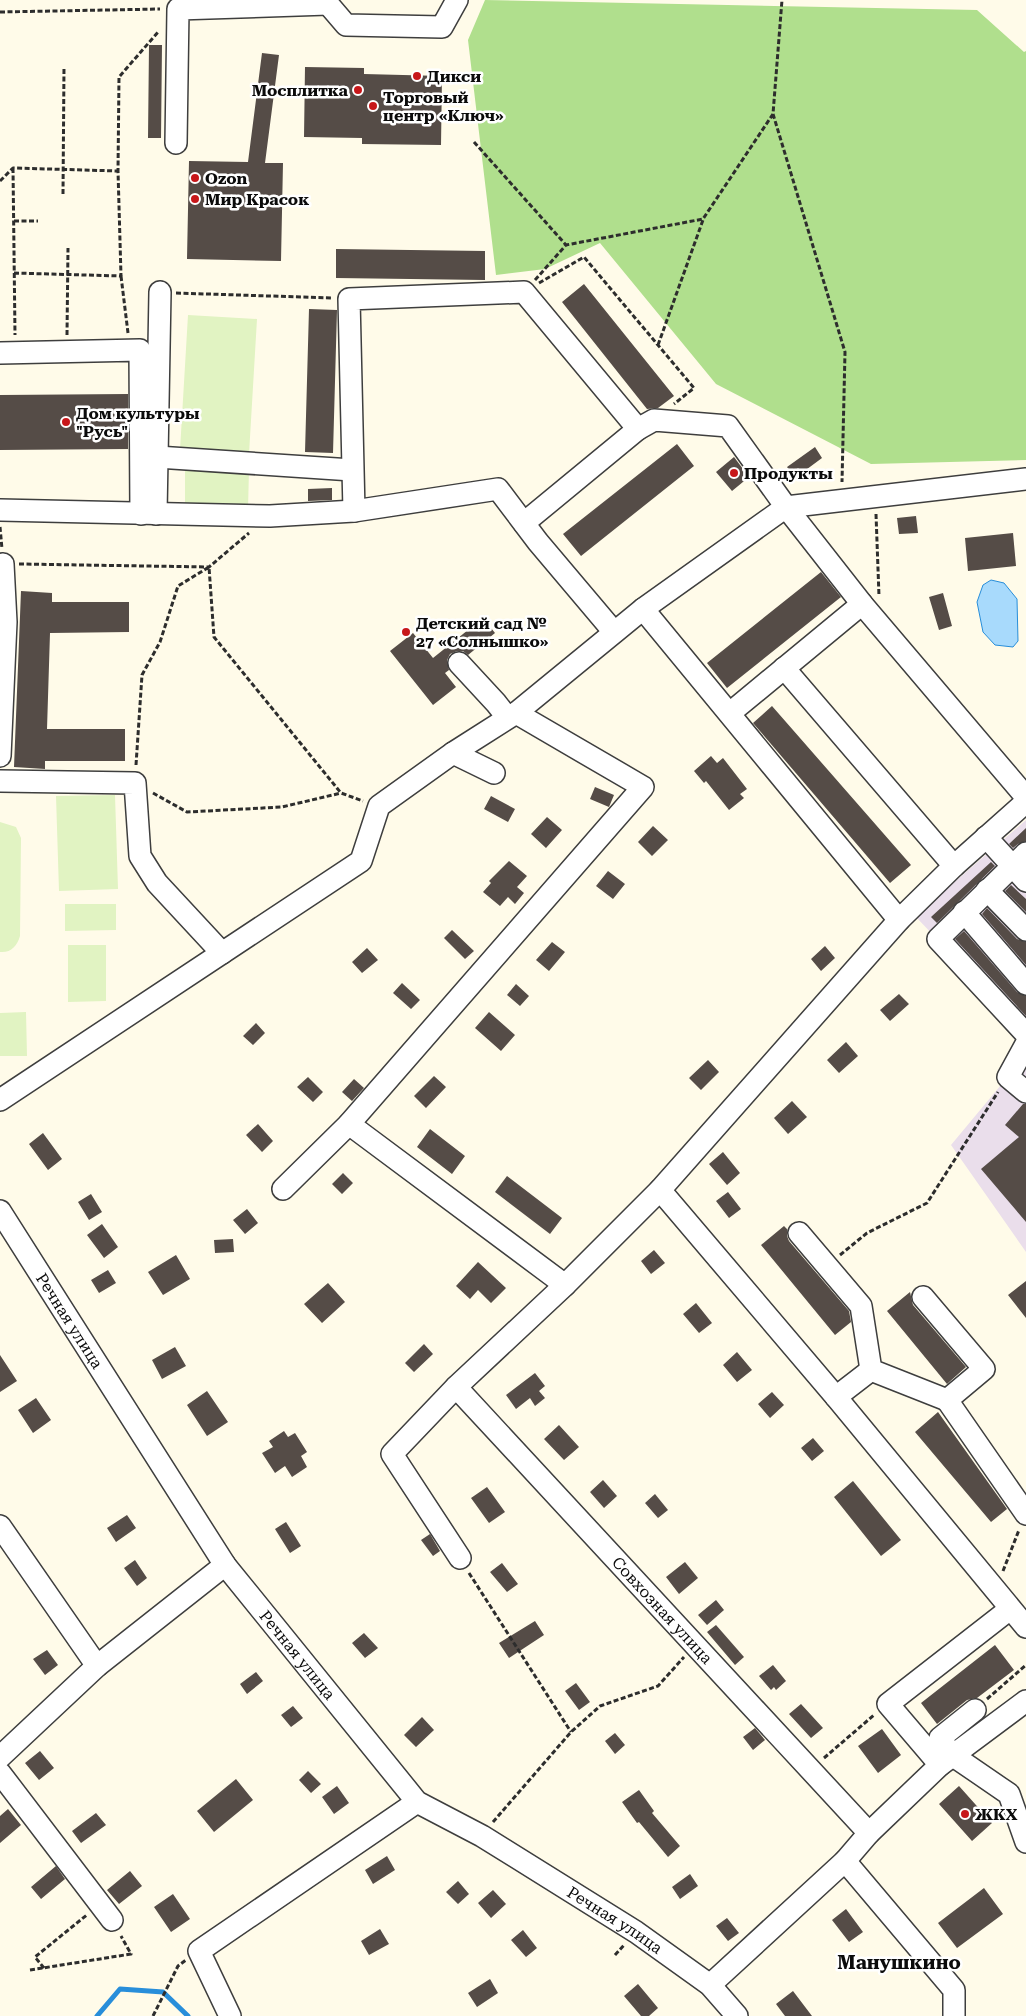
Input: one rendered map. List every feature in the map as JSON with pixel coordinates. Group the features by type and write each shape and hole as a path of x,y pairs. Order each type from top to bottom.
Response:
{"street":[{"path":"176,143 178,9 328,2 346,25 442,27 456,0"},
{"path":"148,514 157,457 160,292"},
{"path":"354,511 349,299 524,292 646,424"},
{"path":"8,353 130,352 140,350 148,514"},
{"path":"524,523 646,424 728,426 786,507 862,604 1026,797"},
{"path":"157,457 352,470"},
{"path":"0,1100 361,862 379,806 453,753 512,715 643,609 786,507 1026,479"},
{"path":"0,510 270,516 354,511 498,488 538,542 614,632"},
{"path":"0,756 6,622 3,564"},
{"path":"730,713 862,604"},
{"path":"643,609 899,920"},
{"path":"283,1189 349,1124 643,788 512,715 496,703 459,664"},
{"path":"784,668 954,866"},
{"path":"453,753 494,773"},
{"path":"0,781 135,783 140,856 157,883 222,954"},
{"path":"460,1558 392,1454 456,1387 565,1285 660,1190 899,920 954,866 1026,802"},
{"path":"986,838 1021,867 987,890 938,939 1026,1034"},
{"path":"987,890 1026,930"},
{"path":"964,912 1026,984"},
{"path":"1026,1044 1008,1077 1026,1092"},
{"path":"349,1124 565,1285"},
{"path":"660,1190 836,1397 1026,1628"},
{"name":"Речная улица","path":"0,1211 225,1565 417,1802 482,1836 636,1932 710,1985 737,2016"},
{"path":"799,1233 861,1306 871,1370"},
{"path":"923,1297 984,1369 947,1400"},
{"path":"836,1397 871,1370"},
{"path":"871,1370 947,1400 1026,1514"},
{"name":"Совхозная улица","path":"456,1387 869,1833"},
{"path":"0,1526 97,1666"},
{"path":"0,1757 97,1666 225,1565"},
{"path":"1010,1609 888,1704 946,1760 1009,1794 1026,1842"},
{"path":"710,1985 845,1861 869,1833 946,1760 1026,1701"},
{"path":"946,1760 940,1738 975,1710"},
{"path":"0,1773 106,1912"},
{"path":"230,2016 199,1952 417,1802"},
{"path":"845,1861 954,1990 954,2016"}],"path":[{"path":"782,0 773,114 845,352 842,500"},
{"path":"0,12 178,9"},
{"path":"130,352 121,276 118,171 119,77 178,9"},
{"path":"63,194 64,67"},
{"path":"658,346 703,219 773,114"},
{"path":"474,142 566,245"},
{"path":"0,181 13,168 118,171"},
{"path":"8,353 14,273 13,168"},
{"path":"524,292 566,245 703,219"},
{"path":"14,221 38,221"},
{"path":"67,352 68,248"},
{"path":"524,292 584,257 694,388 646,424"},
{"path":"14,273 121,276"},
{"path":"160,292 349,299"},
{"path":"875,496 880,625"},
{"path":"270,516 209,567 178,586 160,642 142,674 135,783 187,812 282,807 341,794 379,806"},
{"path":"3,564 209,567"},
{"path":"209,567 214,637 341,794"},
{"path":"827,1265 867,1232 927,1203 1008,1077"},
{"path":"995,1590 1026,1514"},
{"path":"460,1558 571,1732"},
{"path":"482,1836 571,1732 600,1706 658,1686 695,1645"},
{"path":"975,1710 1026,1665"},
{"path":"810,1769 888,1704"},
{"path":"30,1970 44,1968 131,1954 106,1912 35,1957 44,1968"},
{"path":"153,2016 178,1966 199,1952"}],"shaded area":[{"path":"1026,820 1026,1032 915,916"},
{"path":"1026,1055 1026,1252 951,1145"}],"green space":[{"path":"485,0 977,10 1024,52 1026,51 1026,460 871,464 716,384 600,243 545,269 496,275 468,40"},
{"path":"188,315 257,319 249,454 180,450"},
{"path":"185,469 249,470 248,509 185,507"},
{"path":"115,795 118,889 59,891 56,796"},
{"path":"0,822 16,827 21,838 20,936 13,948 4,952 0,952"},
{"path":"65,904 116,904 116,930 65,931"},
{"path":"68,945 106,945 106,1001 68,1002"},
{"path":"26,1012 27,1056 0,1056 0,1013"}],"water":[{"path":"991,580 1004,583 1017,599 1018,641 1013,647 995,645 983,632 977,602 983,585"}],"building":[{"path":"149,45 162,45 161,138 148,138"},
{"path":"262,53 279,55 265,163 283,163 281,261 187,259 189,161 248,162"},
{"name":"Торговый центр «Ключ»","path":"305,67 364,68 364,74 442,76 441,145 362,144 362,138 304,137"},
{"path":"336,249 485,251 485,280 336,278"},
{"path":"584,284 674,396 658,408 647,409 562,302"},
{"path":"309,309 337,310 333,453 305,452"},
{"name":"Дом культуры \"Русь\"","path":"128,394 128,449 0,450 0,395"},
{"path":"677,444 694,466 581,556 563,534"},
{"path":"815,447 822,458 795,478 787,467"},
{"name":"Продукты","path":"734,457 749,477 732,491 716,472"},
{"path":"332,488 332,500 308,501 308,489"},
{"path":"916,516 918,533 899,534 897,518"},
{"path":"1013,533 1016,566 968,571 965,538"},
{"path":"821,572 841,597 727,688 707,663"},
{"path":"21,591 52,593 52,602 129,602 129,632 50,633 47,729 125,729 125,761 45,761 45,769 14,767"},
{"path":"943,593 952,626 939,630 929,597"},
{"path":"483,618 495,633 468,655 463,651 450,654 447,660 449,670 445,673 456,687 433,705 390,651 413,633 433,658"},
{"path":"772,706 911,865 890,883 753,723"},
{"path":"711,756 717,763 723,758 747,789 740,794 744,798 729,810 706,781 704,783 694,771"},
{"path":"595,787 614,795 609,807 590,799"},
{"path":"491,796 515,809 508,822 484,809"},
{"path":"547,817 562,830 546,848 531,834"},
{"path":"653,826 668,840 652,856 638,842"},
{"path":"1026,828 1026,841 1013,848 1009,844"},
{"path":"509,861 527,876 517,887 524,893 515,904 508,897 500,906 483,892 491,883 489,881"},
{"path":"991,862 995,866 937,923 931,917"},
{"path":"608,871 625,884 613,899 596,886"},
{"path":"1011,885 1026,899 1026,912 1005,891"},
{"path":"987,908 1017,939 1026,942 1026,965 982,914"},
{"path":"452,930 474,951 465,959 444,938"},
{"path":"964,931 1017,992 1026,996 1026,1016 955,939"},
{"path":"552,942 565,952 549,971 536,960"},
{"path":"825,946 835,958 821,971 811,959"},
{"path":"367,948 378,960 362,973 352,962"},
{"path":"402,983 420,1000 411,1009 393,993"},
{"path":"516,984 529,996 520,1006 507,995"},
{"path":"899,994 909,1004 890,1021 880,1010"},
{"path":"489,1012 515,1035 501,1051 475,1028"},
{"path":"256,1023 265,1033 253,1045 243,1036"},
{"path":"846,1042 858,1056 839,1073 827,1060"},
{"path":"708,1060 719,1072 701,1090 689,1078"},
{"path":"434,1076 446,1087 426,1108 414,1096"},
{"path":"308,1077 323,1092 313,1102 297,1087"},
{"path":"354,1079 364,1088 352,1101 342,1092"},
{"path":"792,1101 807,1117 788,1134 774,1118"},
{"path":"1023,1104 1026,1104 1026,1222 981,1169 1019,1137 1005,1125"},
{"path":"258,1124 273,1141 262,1152 246,1135"},
{"path":"430,1129 465,1156 452,1174 417,1147"},
{"path":"43,1133 62,1159 48,1170 29,1144"},
{"path":"723,1152 740,1173 727,1185 709,1164"},
{"path":"343,1173 353,1183 342,1194 332,1184"},
{"path":"507,1176 562,1218 550,1234 495,1192"},
{"path":"728,1192 741,1209 729,1218 716,1201"},
{"path":"91,1194 102,1212 89,1220 78,1202"},
{"path":"247,1209 258,1223 245,1234 233,1220"},
{"path":"102,1224 118,1247 104,1258 87,1235"},
{"path":"784,1226 787,1229 789,1241 849,1311 851,1322 835,1335 761,1245"},
{"path":"233,1239 234,1252 215,1253 214,1240"},
{"path":"654,1250 665,1263 651,1274 641,1261"},
{"path":"176,1255 190,1279 163,1295 148,1272"},
{"path":"478,1262 506,1288 491,1303 478,1290 470,1299 456,1286"},
{"path":"108,1270 116,1283 99,1293 91,1280"},
{"path":"1026,1281 1026,1318 1008,1295"},
{"path":"328,1283 345,1302 322,1323 304,1304"},
{"path":"910,1292 913,1305 966,1367 947,1384 887,1311"},
{"path":"696,1303 712,1323 699,1333 683,1314"},
{"path":"424,1344 433,1354 414,1372 405,1363"},
{"path":"175,1347 186,1366 162,1379 152,1360"},
{"path":"737,1352 752,1370 737,1382 723,1365"},
{"path":"0,1355 17,1381 0,1392"},
{"path":"535,1373 545,1386 539,1391 545,1398 535,1406 530,1398 516,1409 506,1395"},
{"path":"207,1391 228,1422 207,1436 187,1405"},
{"path":"772,1392 784,1405 770,1418 758,1404"},
{"path":"36,1398 51,1420 33,1433 18,1410"},
{"path":"938,1412 1007,1509 991,1522 915,1432"},
{"path":"559,1425 579,1447 564,1460 544,1439"},
{"path":"284,1431 288,1437 295,1433 307,1452 301,1456 307,1467 292,1477 285,1466 275,1473 262,1453 273,1447 269,1441"},
{"path":"813,1438 824,1451 812,1461 801,1448"},
{"path":"603,1480 617,1496 604,1508 590,1492"},
{"path":"853,1481 901,1540 881,1556 834,1497"},
{"path":"487,1487 505,1512 489,1523 471,1498"},
{"path":"655,1494 668,1510 658,1518 645,1503"},
{"path":"127,1515 136,1528 116,1542 107,1528"},
{"path":"286,1522 301,1546 290,1553 275,1529"},
{"path":"430,1534 440,1551 433,1556 421,1540"},
{"path":"135,1560 147,1578 137,1586 124,1568"},
{"path":"685,1562 698,1578 679,1594 666,1577"},
{"path":"502,1563 518,1584 507,1592 490,1572"},
{"path":"716,1600 724,1610 707,1625 698,1615"},
{"path":"535,1621 544,1635 509,1658 499,1643"},
{"path":"716,1625 744,1657 735,1665 707,1632"},
{"path":"364,1633 378,1648 365,1658 352,1643"},
{"path":"995,1645 1014,1670 977,1698 967,1700 937,1724 921,1703"},
{"path":"47,1650 58,1665 45,1675 33,1659"},
{"path":"773,1665 786,1681 776,1690 774,1687 771,1690 759,1676"},
{"path":"256,1672 263,1681 247,1694 240,1684"},
{"path":"576,1683 590,1702 579,1710 565,1691"},
{"path":"801,1704 823,1728 811,1738 789,1714"},
{"path":"293,1706 303,1718 291,1727 281,1715"},
{"path":"422,1717 434,1730 416,1747 404,1735"},
{"path":"755,1728 765,1740 753,1750 743,1737"},
{"path":"882,1729 901,1755 878,1773 858,1746"},
{"path":"615,1733 625,1745 615,1754 605,1741"},
{"path":"40,1751 54,1768 39,1780 25,1763"},
{"path":"308,1771 321,1784 311,1793 299,1780"},
{"path":"236,1779 253,1800 214,1832 197,1811"},
{"path":"337,1786 349,1803 334,1814 322,1797"},
{"name":"ЖКХ","path":"959,1786 992,1823 972,1841 939,1804"},
{"path":"639,1790 654,1811 652,1813 680,1846 668,1857 639,1822 637,1823 622,1802"},
{"path":"8,1809 21,1825 0,1843 0,1816"},
{"path":"96,1813 106,1825 81,1843 72,1831"},
{"path":"387,1856 395,1870 373,1884 365,1870"},
{"path":"56,1866 65,1879 41,1899 31,1887"},
{"path":"130,1871 142,1886 119,1904 107,1890"},
{"path":"690,1874 698,1886 680,1899 672,1887"},
{"path":"458,1881 469,1894 458,1904 446,1892"},
{"path":"984,1888 1003,1914 957,1948 938,1923"},
{"path":"493,1890 506,1904 491,1918 478,1903"},
{"path":"173,1894 190,1919 171,1932 154,1907"},
{"path":"846,1909 863,1932 849,1942 832,1920"},
{"path":"727,1918 739,1933 728,1941 716,1926"},
{"path":"380,1929 389,1944 369,1955 361,1941"},
{"path":"523,1930 537,1948 526,1957 511,1940"},
{"path":"490,1979 498,1993 477,2007 468,1993"},
{"path":"638,1984 658,2008 649,2016 641,2016 624,1996"},
{"path":"793,1991 812,2016 785,2016 776,2004"}],"waterway":[{"path":"97,2016 120,1989 163,1992 188,2016"}],"place":[{"name":"Дикси","path":"417,76"},
{"name":"Мосплитка","path":"358,90"},
{"name":"Торговый центр «Ключ»","path":"373,106"},
{"name":"Ozon","path":"195,178"},
{"name":"Мир Красок","path":"195,199"},
{"name":"Дом культуры \"Русь\"","path":"66,422"},
{"name":"Продукты","path":"734,473"},
{"name":"Детский сад № 27 «Солнышко»","path":"406,632"},
{"name":"ЖКХ","path":"965,1814"}],"district":[{"name":"Манушкино","path":"899,1962"}]}
